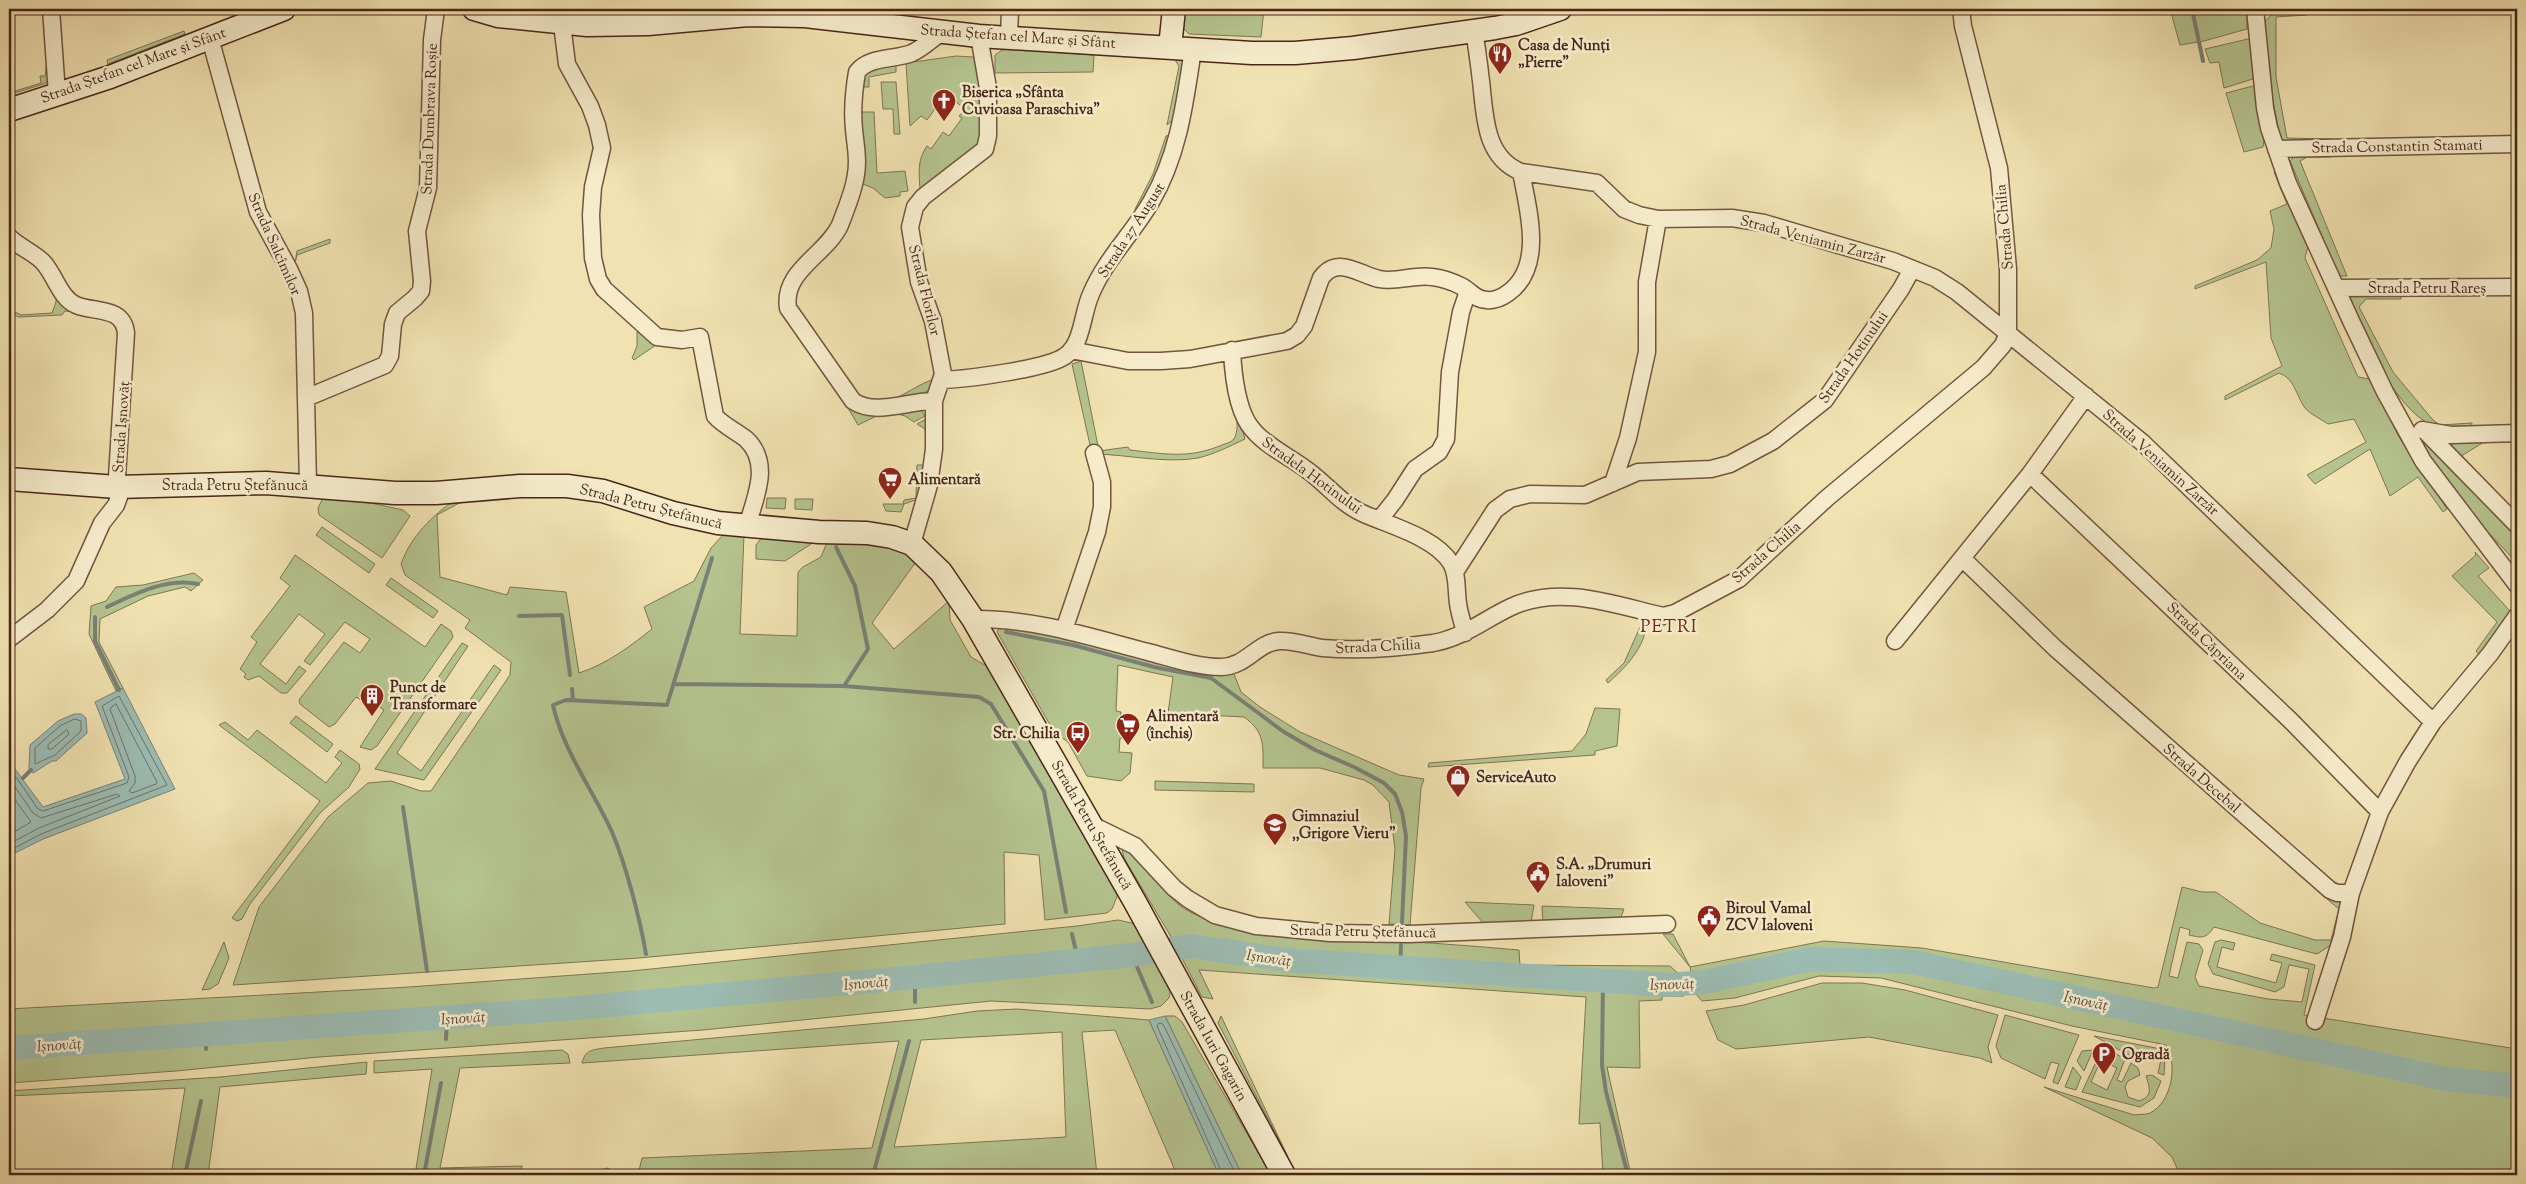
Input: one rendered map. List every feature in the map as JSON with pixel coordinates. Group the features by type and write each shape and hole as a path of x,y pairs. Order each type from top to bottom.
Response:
{"main road":[{"name":"Strada Ștefan cel Mare și Sfânt","path":"9,110 110,77 210,38 255,14 284,9"},
{"name":"Strada Ștefan cel Mare și Sfânt","path":"474,9 562,24 638,24 748,15 779,15 978,36 1295,53 1353,48 1474,31 1516,24 1560,9"},
{"path":"1170,46 1174,9"},
{"name":"Strada Petru Ștefănucă","path":"9,479 117,487 256,483 308,484 411,493 520,486 567,486 604,491 673,514 718,523 867,533 912,544 940,572 974,619 1144,918"},
{"name":"Strada Iuri Gagarin","path":"1144,918 1284,1175"}],"street":[{"path":"51,9 57,94"},
{"name":"Strada Dumbrava Roșie","path":"306,398 385,365 390,356 393,324 397,313 415,298 420,291 422,281 417,231 428,188 431,56 436,9"},
{"path":"1009,37 1010,9"},
{"name":"Strada Chilia","path":"974,619 1005,618 1064,630 1187,662 1221,667 1245,661 1260,648 1278,641 1343,649 1432,643 1465,633 1512,607 1545,598 1579,597 1663,616 1675,613 1739,579 1827,498 1976,374 2003,345 2008,334 2008,269 1999,168 1963,26 1961,9"},
{"path":"2255,9 2265,108 2276,149 2288,183 2336,288 2402,424 2434,477 2495,553 2517,585"},
{"path":"562,24 567,64 590,106 597,125 602,148 594,187 591,215 593,258 598,279 604,289 657,337 682,340 700,337 715,416 724,425 745,439 760,459 759,484 747,526"},
{"path":"942,380 1028,368 1061,359 1072,350 1141,362 1190,359 1287,341 1297,335 1304,326 1321,278 1326,272 1336,266 1348,267 1382,280 1433,277 1461,286 1476,299 1495,300 1514,289 1523,279 1530,255 1530,236 1521,172 1510,167 1501,159 1491,144 1484,118 1474,31"},
{"path":"934,401 915,401 875,409 862,407 843,389 788,308 790,285 796,275 833,237 840,224 854,185 857,163 854,127 857,72 861,66 869,63 912,53 942,32"},
{"name":"Strada Florilor","path":"912,544 932,468 934,401 942,380 939,348 933,321 919,282 910,227 915,207 923,197 985,149 988,136 988,88 978,36"},
{"name":"Strada Salcîmilor","path":"210,38 258,212 289,268 299,291 304,313 308,484"},
{"name":"Strada 27 August","path":"1072,350 1091,293 1150,203 1164,178 1181,127 1192,48"},
{"name":"Strada Constantin Stamati","path":"2276,149 2517,144"},
{"name":"Strada Veniamin Zarzăr","path":"1521,172 1590,181 1604,188 1624,209 1658,219 1732,218 1764,223 1893,260 1935,278 1957,292 2143,442 2433,722"},
{"path":"1613,483 1630,430 1647,352 1647,282 1658,219"},
{"name":"Strada Ișnovăț","path":"9,237 42,261 66,298 74,304 108,311 117,316 125,326 117,487 119,497 116,505 102,523 76,581 47,610 9,639"},
{"name":"Strada Hotinului","path":"1455,572 1495,510 1510,499 1530,494 1585,495 1638,472 1711,469 1730,464 1773,441 1824,400 1901,289 1912,269"},
{"name":"Strada Petru Rareș","path":"2336,288 2517,287"},
{"name":"Stradela Hotinului","path":"1232,350 1234,373 1242,410 1254,431 1308,470 1348,504 1361,513 1380,519 1396,500 1415,469 1439,452 1446,440 1450,372 1461,312 1468,291"},
{"path":"1894,641 2030,474 2086,396"},
{"path":"2402,424 2426,432 2451,435 2517,433"},
{"path":"2426,432 2517,525"},
{"path":"1064,630 1096,532 1102,507 1102,482 1094,453"},
{"name":"Strada Căpriana","path":"2030,474 2290,720 2380,812"},
{"path":"1380,519 1440,551 1450,561 1455,572 1458,604 1465,633"},
{"name":"Strada Decebal","path":"1963,558 2055,648 2330,890 2337,893 2351,893"},
{"path":"2315,1021 2342,937 2351,893 2380,812 2408,761 2433,722 2490,654 2517,616"},
{"name":"Strada Petru Ştefănucă","path":"1092,826 1135,846 1174,888 1188,899 1215,914 1256,926 1330,933 1409,934 1667,924"}],"green space":[{"path":"838,9 895,11 895,15"},
{"path":"1182,9 1264,9 1261,37 1189,34 1183,28"},
{"path":"2170,9 2247,9 2247,29 2204,41 2180,45"},
{"path":"2304,11 2307,15 2276,17 2276,77 2287,138 2331,139 2324,144 2284,142 2280,136 2271,91 2264,24 2271,15 2276,13"},
{"path":"184,31 185,34 108,64 107,60"},
{"path":"2251,39 2256,78 2224,88 2219,62 2210,63 2205,49"},
{"path":"1002,50 1094,55 1093,72 995,73 995,55"},
{"path":"956,56 973,57 982,77 984,100 979,145 925,188 920,189 919,167 924,151 927,146 931,149 943,132 949,136 962,118 959,116 965,109 948,96 943,103 940,102 927,120 921,116 910,126 906,63"},
{"path":"1181,59 1183,61 1175,118 1167,125 1179,66 1175,60"},
{"path":"47,61 51,72 46,83 9,95 9,93 41,83 40,76 45,76"},
{"path":"896,65 896,72 869,77 869,87 860,87 864,70"},
{"path":"881,82 896,82 900,134 894,134 893,109 883,109"},
{"path":"2257,85 2265,131 2263,147 2244,152 2226,93"},
{"path":"861,112 874,112 877,173 905,171 908,191 900,192 900,196 885,198 873,188 860,183"},
{"path":"1174,134 1145,206 1135,209 1153,174 1166,136"},
{"path":"2329,153 2331,157 2307,157 2300,161 2347,276 2339,276 2290,161 2296,155"},
{"path":"2274,172 2280,176 2309,242 2305,258 2358,377 2370,379 2399,437 2447,509 2443,512 2418,477 2390,496 2370,449 2315,484 2307,475 2366,442 2354,419 2328,424 2305,408 2292,383 2284,375 2279,373 2225,400 2225,396 2282,366 2271,338 2266,262 2195,289 2195,286 2257,260 2271,248 2274,229 2270,211 2287,204"},
{"path":"330,239 330,243 297,255 295,263 297,251"},
{"path":"56,291 78,312 65,311 62,315 19,317 9,313 9,309 21,315 52,313 56,302"},
{"path":"2401,294 2401,299 2366,299 2359,307 2393,372 2433,420 2440,425 2472,423 2471,430 2437,428 2422,419 2408,406 2395,391 2373,354 2348,301 2352,296"},
{"path":"637,332 643,332 656,345 634,360 632,358 637,346"},
{"path":"1081,361 1099,451 1128,447 1130,450 1154,453 1188,454 1210,449 1234,439 1237,426 1236,406 1245,439 1222,450 1185,460 1092,454 1072,364"},
{"path":"939,369 934,387 913,397 890,401 936,378"},
{"path":"833,382 848,400 912,406 921,410 925,416 914,422 905,416 887,411 858,425"},
{"path":"926,419 930,450 918,499 904,504 901,512 886,511 883,504 903,504 904,500 916,498 917,465 926,465 927,446 925,429 917,424"},
{"path":"2420,436 2444,463 2517,535 2517,563 2473,516 2420,446 2417,437"},
{"path":"2442,437 2517,438 2517,442 2484,442 2458,458"},
{"path":"324,496 344,497 403,510 410,516 382,558 319,515 318,508"},
{"path":"767,498 786,498 785,509 766,508"},
{"path":"456,499 463,501 437,515 440,577 507,595 510,587 566,592 579,673 608,660 652,629 644,607 694,581 711,548 723,535 744,535 740,634 797,636 798,572 821,557 828,540 895,546 918,559 872,623 894,649 949,601 950,620 971,657 990,668 1118,894 1112,909 1107,913 1045,920 1039,855 1004,852 1005,924 639,958 233,985 259,907 328,817 368,783 391,781 421,791 431,791 510,675 511,662 465,628 470,620 405,575 401,564 410,544 423,527 439,512"},
{"path":"795,499 813,499 812,510 795,509"},
{"path":"322,527 375,564 369,573 316,535"},
{"path":"763,536 807,539 811,544 785,561 756,559 756,545"},
{"path":"2475,552 2489,568 2478,576 2510,611 2507,621 2482,658 2476,651 2497,622 2452,576 2476,555"},
{"path":"295,555 425,647 441,624 451,631 453,637 377,746 371,750 360,747 384,710 375,704 372,707 356,697 335,724 329,727 300,704 299,700 344,642 360,653 370,639 345,622 310,665 304,661 325,634 299,614 260,664 286,684 299,666 306,671 287,693 281,693 259,676 248,680 244,677 246,674 240,669 257,642 251,637 290,586 280,578"},
{"path":"194,573 203,580 191,591 185,587 148,596 100,619 99,642 123,688 116,691 89,634 91,606 106,601 116,587 143,585"},
{"path":"391,578 438,611 433,618 386,585"},
{"path":"1646,623 1645,632 1638,649 1621,671 1608,683 1606,680 1624,663 1640,627"},
{"path":"1000,627 1056,634 1212,672 1234,674 1241,692 1260,707 1300,732 1399,775 1424,779 1421,788 1410,925 1389,924 1395,849 1389,802 1373,785 1364,780 1320,768 1263,768 1263,746 1259,734 1256,728 1244,717 1168,713 1173,677 1118,665 1116,711 1121,712 1120,723 1136,725 1133,739 1120,738 1119,752 1132,753 1130,773 1121,781 1087,776 1068,742 1054,732 997,632"},
{"path":"462,643 468,646 397,753 421,771 494,665 501,670 424,780 375,769"},
{"path":"1595,708 1620,709 1617,746 1595,751 1595,755 1428,767 1429,763 1572,751 1586,734"},
{"path":"296,716 333,744 327,752 290,723"},
{"path":"225,722 248,740 257,730 326,783 342,763 335,757 340,750 359,764 360,769 349,787 320,813 250,904 242,919 237,921 232,918 320,801 219,725"},
{"path":"1155,781 1254,784 1254,792 1155,790"},
{"path":"1122,849 1135,858 1179,905 1194,914 1239,930 1287,937 1394,941 1519,950 1520,965 1670,966 1680,975 1684,996 1662,996 1662,1000 1639,1001 1640,1068 1607,1067 1631,1175 1603,1175 1600,1123 1579,1124 1586,997 1199,970 1213,999 1202,997 1170,935 1124,858"},
{"path":"2182,887 2202,892 2216,892 2260,923 2315,940 2331,940 2339,909 2327,899 2340,900 2342,905 2334,943 2317,954 2214,927 2209,934 2201,937 2189,935 2190,930 2180,927 2169,976 2178,978 2187,942 2199,944 2203,950 2195,977 2199,986 2268,999 2302,1002 2309,969 2289,965 2284,987 2275,992 2213,974 2208,964 2215,942 2221,940 2235,943 2233,950 2222,947 2217,967 2276,983 2282,963 2270,960 2272,954 2315,965 2304,1015 2517,1049 2517,1175 2180,1175 2172,1157 2152,1138 2044,1087 2134,1115 2150,1113 2163,1100 2171,1082 2172,1062 2166,1045 2072,1026 1881,978 1819,976 1735,998 1702,1001 1695,993 1690,967 1824,941 1922,948 2154,988 2158,987"},
{"path":"1465,902 1534,905 1531,923 1484,924"},
{"path":"1542,906 1624,909 1620,920 1543,923"},
{"path":"1118,920 1136,924 1171,988 1169,998 1161,1006 1150,1009 991,1001 703,1030 319,1057 176,1071 9,1083 9,1009 409,987 631,971 1077,926"},
{"path":"1663,934 1673,934 1690,967"},
{"path":"224,942 229,958 218,984 210,989 202,990"},
{"path":"1822,983 1862,983 1905,990 1998,1015 1988,1047 1992,1063 1980,1058 1869,1037 1736,1049 1718,1040 1706,1011 1744,1005"},
{"path":"1017,1009 1149,1020 1219,1175 1177,1175 1115,1030 1082,1032 1097,1175 638,1175 642,1158 872,1148 899,1041 582,1063 587,1053 604,1048 924,1019 977,1011","holes":["1062,1032 1066,1137 894,1147 921,1040"]},
{"path":"2005,1015 2079,1035 2058,1084 2053,1082 2059,1064 2051,1062 2045,1079 2001,1058 1996,1046"},
{"path":"1165,1016 1175,1016 1182,1022 1271,1175 1242,1175"},
{"path":"1221,1016 1288,1157 1218,1023"},
{"path":"2094,1036 2161,1049 2165,1056 2164,1075 2158,1073 2161,1060 2154,1051 2143,1052 2136,1059"},
{"path":"2103,1047 2111,1052 2105,1062 2101,1060 2091,1082 2107,1090 2117,1068 2111,1065 2116,1054 2125,1059 2117,1080 2122,1082 2131,1063 2138,1068 2140,1075 2128,1081 2125,1087 2128,1097 2139,1101 2147,1097 2149,1088 2146,1076 2152,1075 2161,1081 2154,1098 2140,1107 2082,1092"},
{"path":"562,1050 568,1054 570,1063 460,1068 440,1168 522,1166 521,1175 415,1175 432,1069 374,1073 374,1061"},
{"path":"2093,1050 2084,1071 2077,1061 2082,1051"},
{"path":"367,1062 366,1074 220,1087 208,1175 171,1175 185,1088 9,1096 9,1091 220,1077"},
{"path":"2073,1067 2081,1077 2076,1090 2065,1087"}],"water":[{"path":"123,688 175,789 43,839 9,856 9,774 15,769 43,807 125,779 95,702"},
{"path":"74,714 81,714 86,718 87,733 56,761 52,761 33,773 29,769 30,745 58,721"},
{"path":"1165,1016 1242,1175 1219,1175 1149,1020"},
{"path":"607,1168 611,1170 611,1175 569,1175 571,1171 597,1171"}],"waterway":[{"path":"2192,9 2203,61"},
{"path":"674,684 844,686 868,649 855,586 836,547"},
{"path":"646,954 632,892 617,845 571,754 553,705 566,700 667,705 712,558"},
{"path":"107,607 151,588 175,583 187,582 198,584"},
{"path":"519,616 562,615 570,675"},
{"path":"95,617 95,641 119,690"},
{"path":"1006,632 1073,645 1154,667 1211,678 1284,732 1315,750 1384,783 1395,794 1402,812 1406,836 1402,923"},
{"path":"844,686 979,697 991,704 1044,791 1066,912"},
{"path":"572,689 573,700"},
{"path":"23,778 31,770"},
{"path":"403,807 427,971"},
{"path":"1072,934 1078,960"},
{"path":"1400,969 1401,945"},
{"name":"Ișnovăț","path":"9,1048 565,1009 915,977 1132,955 1190,946 1287,960 1668,985 1704,982 1811,959 1913,962 2446,1079 2517,1086"},
{"path":"1132,955 1152,1002"},
{"path":"915,977 915,1002"},
{"path":"1603,981 1602,1065 1606,1092 1628,1175"},
{"path":"446,1039 447,1017"},
{"path":"206,1049 207,1035"},
{"path":"873,1175 909,1041"},
{"path":"424,1175 441,1083"},
{"path":"185,1175 201,1101"}],"place":[{"name":"Casa de Nunți „Pierre”","path":"1500,75"},
{"name":"Biserica „Sfânta Cuvioasa Paraschiva”","path":"944,122"},
{"name":"Alimentară","path":"890,500"},
{"name":"Punct de Transformare","path":"372,717"},
{"name":"Alimentară (închis)","path":"1128,746"},
{"name":"Str. Chilia","path":"1078,754"},
{"name":"ServiceAuto","path":"1458,798"},
{"name":"Gimnaziul ,,Grigore Vieru\"","path":"1275,846"},
{"name":"S.A. „Drumuri Ialoveni”","path":"1538,894"},
{"name":"Biroul Vamal ZCV Ialoveni","path":"1709,938"},
{"name":"Ogradă","path":"2104,1075"}],"district":[{"name":"PETRI","path":"1669,626"}]}
